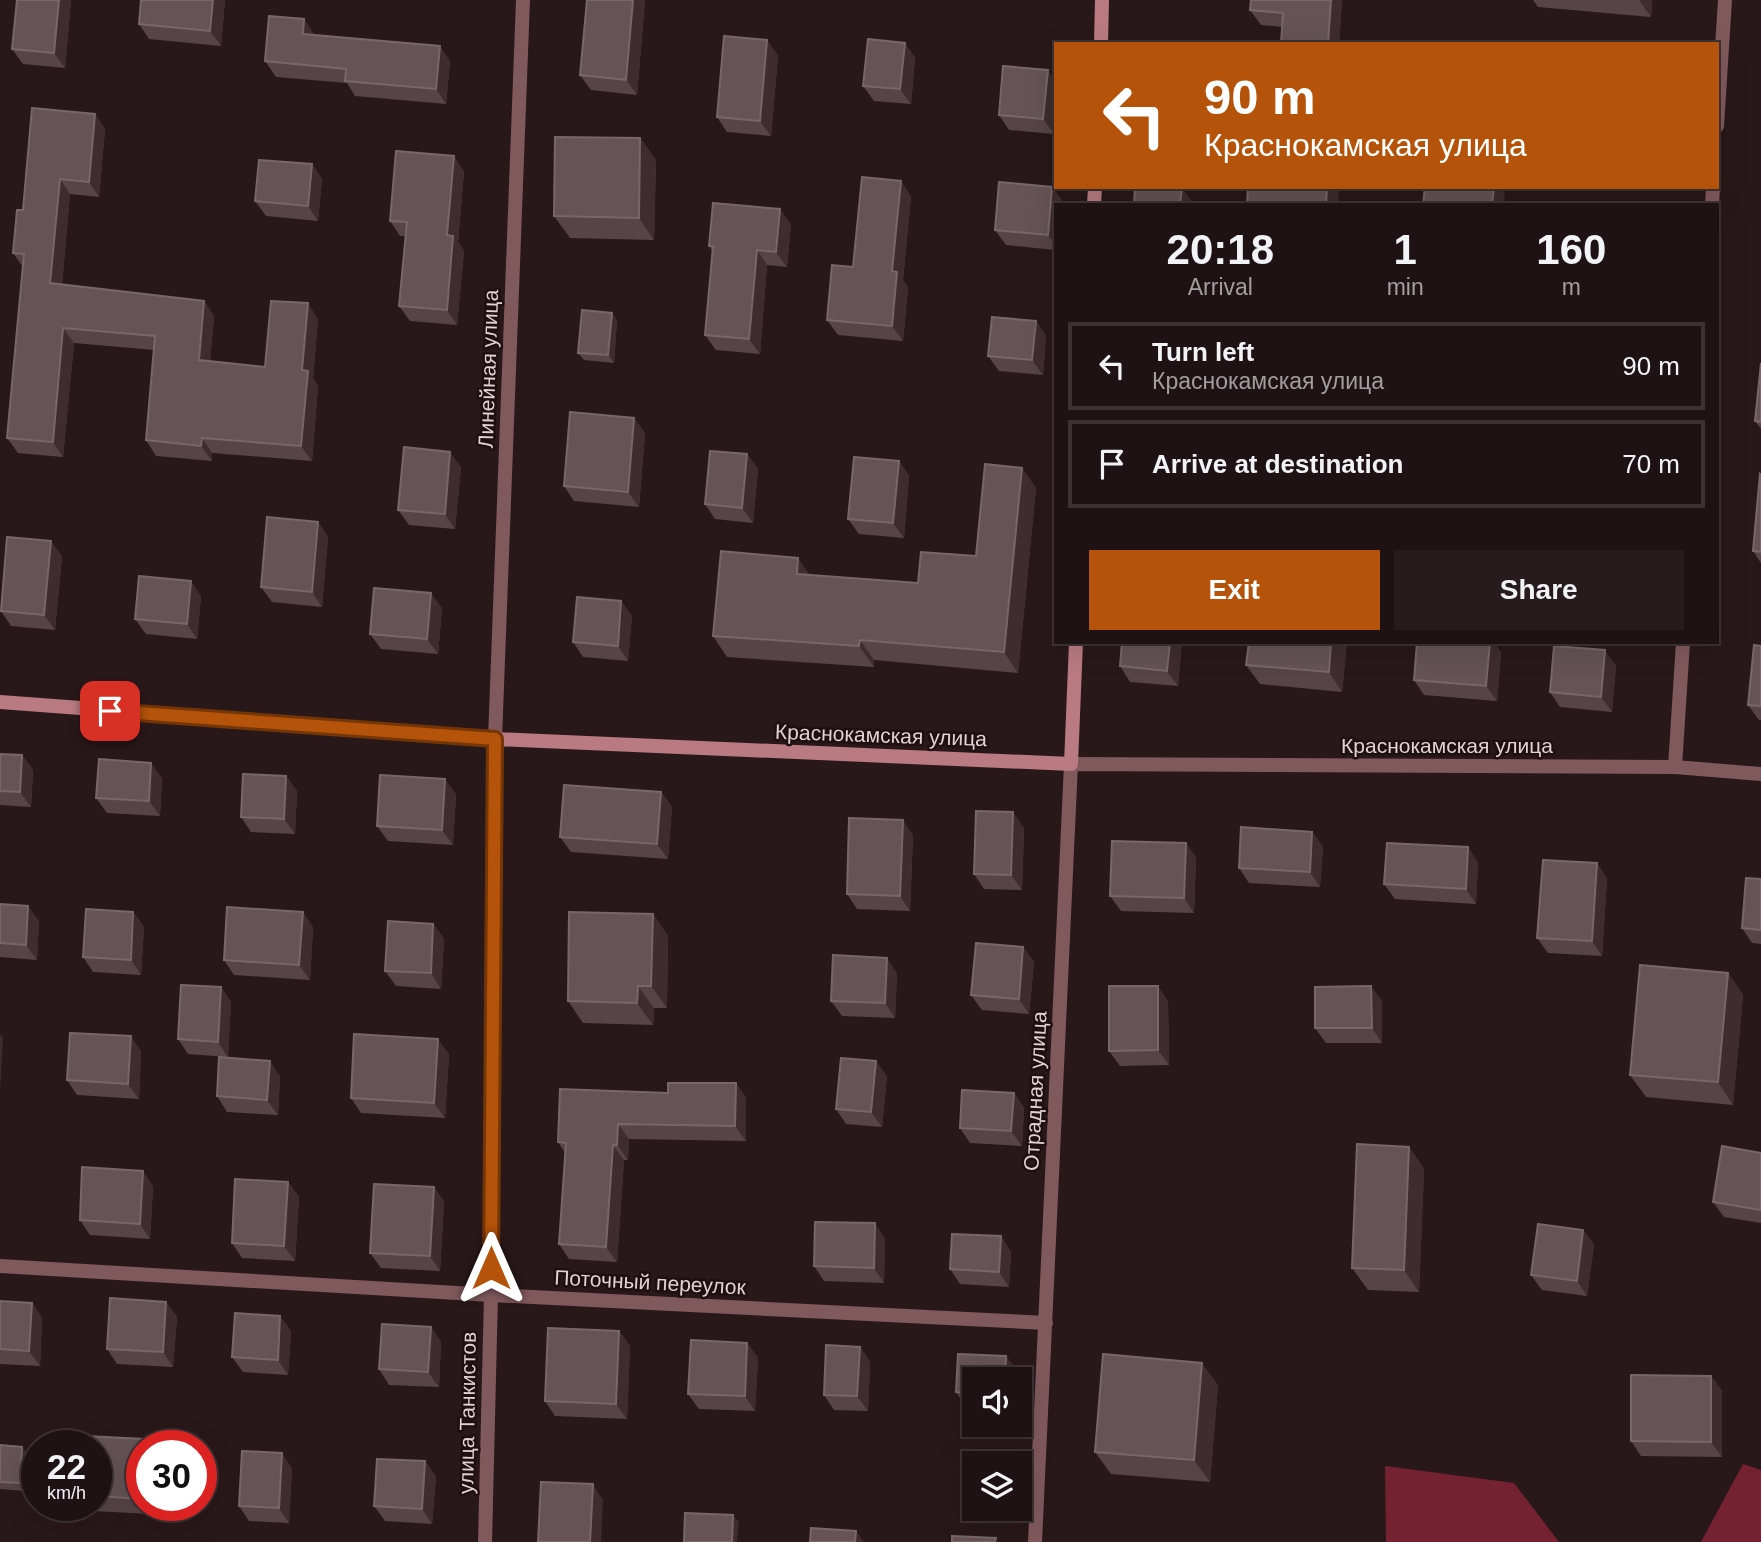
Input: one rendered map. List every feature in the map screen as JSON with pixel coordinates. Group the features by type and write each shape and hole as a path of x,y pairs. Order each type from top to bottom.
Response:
{"street":[{"name":"Линейная улица","path":"495,739 523,0"},
{"path":"1101,42 1102,0"},
{"path":"1719,94 1725,0"},
{"name":"Отрадная улица","path":"1035,1542 1076,644"},
{"path":"1675,767 1683,644"},
{"name":"Краснокамская улица","path":"0,702 495,739 1071,764 1675,767 1761,774"},
{"name":"улица Танкистов","path":"485,1542 491,1296 495,739"},
{"name":"Поточный переулок","path":"0,1266 491,1296 1046,1323"}],"shaded area":[{"path":"1743,1464 1761,1470 1761,1542 1701,1542"},
{"path":"1385,1466 1514,1483 1559,1542 1386,1542"}],"building":[{"path":"17,0 59,0 54,53 12,49"},
{"path":"141,0 213,0 210,31 139,24"},
{"path":"587,0 633,0 626,80 580,75"},
{"path":"1251,0 1331,0 1328,42 1281,42 1283,13 1250,10"},
{"path":"269,16 304,19 303,34 440,46 436,89 345,81 346,69 265,61"},
{"path":"724,36 767,40 760,121 717,117"},
{"path":"868,39 905,43 900,89 863,86"},
{"path":"1003,66 1048,70 1043,119 999,115"},
{"path":"32,108 95,114 89,182 60,179 50,283 204,301 199,360 265,367 271,301 308,303 302,370 308,371 301,446 202,438 201,446 146,440 155,336 63,328 53,442 7,438 24,254 13,253 17,210 23,210"},
{"path":"555,137 640,138 639,218 554,216"},
{"path":"396,151 454,156 447,235 453,236 447,310 399,306 407,222 390,221"},
{"path":"259,160 312,164 308,206 255,201"},
{"path":"862,177 901,181 892,271 897,272 892,326 827,320 832,265 853,267"},
{"path":"999,182 1052,187 1048,235 995,230"},
{"path":"1135,189 1182,189 1180,203 1134,203"},
{"path":"1248,189 1327,189 1326,203 1247,203"},
{"path":"1425,189 1494,189 1492,203 1423,203"},
{"path":"713,203 780,209 776,252 757,250 749,339 705,335 713,246 709,246"},
{"path":"582,310 612,313 608,355 578,353"},
{"path":"992,317 1036,321 1032,360 988,356"},
{"path":"1761,363 1761,422 1755,421"},
{"path":"570,412 634,418 628,492 564,486"},
{"path":"404,447 450,452 445,514 398,510"},
{"path":"710,451 747,454 742,508 705,504"},
{"path":"854,457 899,461 893,523 848,519"},
{"path":"985,464 1022,468 1004,652 860,640 859,646 713,636 721,551 798,558 797,574 918,583 921,552 976,556"},
{"path":"1761,475 1761,552 1753,551"},
{"path":"267,517 318,522 312,592 261,587"},
{"path":"7,537 51,541 44,615 1,611"},
{"path":"139,576 191,581 187,624 135,619"},
{"path":"374,588 431,593 427,639 370,634"},
{"path":"577,597 621,601 618,646 573,642"},
{"path":"1122,644 1170,644 1167,671 1120,666"},
{"path":"1249,644 1331,644 1329,672 1246,665"},
{"path":"1417,644 1490,644 1486,686 1414,680"},
{"path":"1754,645 1761,646 1761,706 1748,705"},
{"path":"1554,646 1605,650 1601,697 1550,692"},
{"path":"0,754 22,755 20,792 0,791"},
{"path":"99,759 151,763 149,801 96,798"},
{"path":"243,774 286,776 284,819 241,817"},
{"path":"380,775 445,779 442,830 377,826"},
{"path":"564,785 661,792 657,844 560,837"},
{"path":"976,811 1013,812 1011,875 974,874"},
{"path":"849,818 903,820 900,896 847,894"},
{"path":"1241,827 1312,832 1310,872 1239,868"},
{"path":"1112,841 1186,843 1184,898 1110,896"},
{"path":"1387,843 1468,847 1466,889 1384,884"},
{"path":"1543,860 1597,863 1592,941 1537,938"},
{"path":"1746,878 1761,879 1761,930 1742,928"},
{"path":"0,904 28,906 26,945 0,943"},
{"path":"227,907 303,912 299,965 224,960"},
{"path":"86,909 133,912 131,960 83,957"},
{"path":"569,912 653,914 651,986 638,986 637,1003 568,1001"},
{"path":"388,921 433,924 431,973 385,971"},
{"path":"976,943 1023,947 1019,999 971,995"},
{"path":"833,955 887,958 885,1003 831,1001"},
{"path":"1640,965 1728,973 1718,1082 1630,1075"},
{"path":"181,985 221,987 218,1042 178,1039"},
{"path":"1109,986 1158,986 1158,1050 1109,1051"},
{"path":"1371,986 1372,1028 1315,1028 1315,987"},
{"path":"70,1033 131,1036 128,1084 67,1080"},
{"path":"354,1034 438,1039 434,1103 351,1098"},
{"path":"219,1057 270,1061 267,1100 217,1096"},
{"path":"841,1058 876,1061 871,1112 836,1109"},
{"path":"668,1083 736,1083 735,1126 618,1124 617,1145 613,1145 606,1247 559,1244 566,1143 558,1142 560,1089 668,1093"},
{"path":"962,1090 1014,1093 1011,1131 960,1128"},
{"path":"1357,1144 1409,1147 1404,1270 1352,1268"},
{"path":"1722,1146 1761,1153 1761,1210 1713,1202"},
{"path":"82,1167 143,1171 140,1224 80,1220"},
{"path":"235,1179 288,1182 284,1246 232,1243"},
{"path":"374,1184 434,1187 430,1256 370,1253"},
{"path":"815,1222 875,1223 874,1268 814,1266"},
{"path":"1538,1224 1583,1230 1577,1281 1531,1275"},
{"path":"952,1234 1001,1236 999,1272 950,1269"},
{"path":"110,1298 166,1302 163,1352 107,1349"},
{"path":"0,1301 32,1303 29,1351 0,1349"},
{"path":"235,1313 280,1316 278,1360 232,1357"},
{"path":"382,1324 431,1327 428,1372 379,1369"},
{"path":"548,1328 619,1331 616,1404 545,1401"},
{"path":"691,1340 747,1343 745,1396 688,1394"},
{"path":"826,1345 860,1347 857,1396 824,1395"},
{"path":"958,1354 1006,1356 1006,1367 962,1367 962,1392 956,1392"},
{"path":"1103,1354 1202,1363 1194,1460 1095,1452"},
{"path":"1631,1375 1711,1376 1711,1442 1631,1441"},
{"path":"112,1437 126,1438 126,1498 112,1497"},
{"path":"0,1445 21,1447 20,1483 0,1482"},
{"path":"242,1451 282,1453 279,1508 239,1506"},
{"path":"377,1459 425,1461 422,1509 374,1506"},
{"path":"541,1482 593,1484 590,1542 538,1542"},
{"path":"685,1513 733,1515 732,1542 684,1542"},
{"path":"811,1528 856,1531 855,1542 810,1542"},
{"path":"952,1536 996,1538 995,1542 952,1542"}],"route":[{"path":"110,711 495,739 491,1268"}]}
